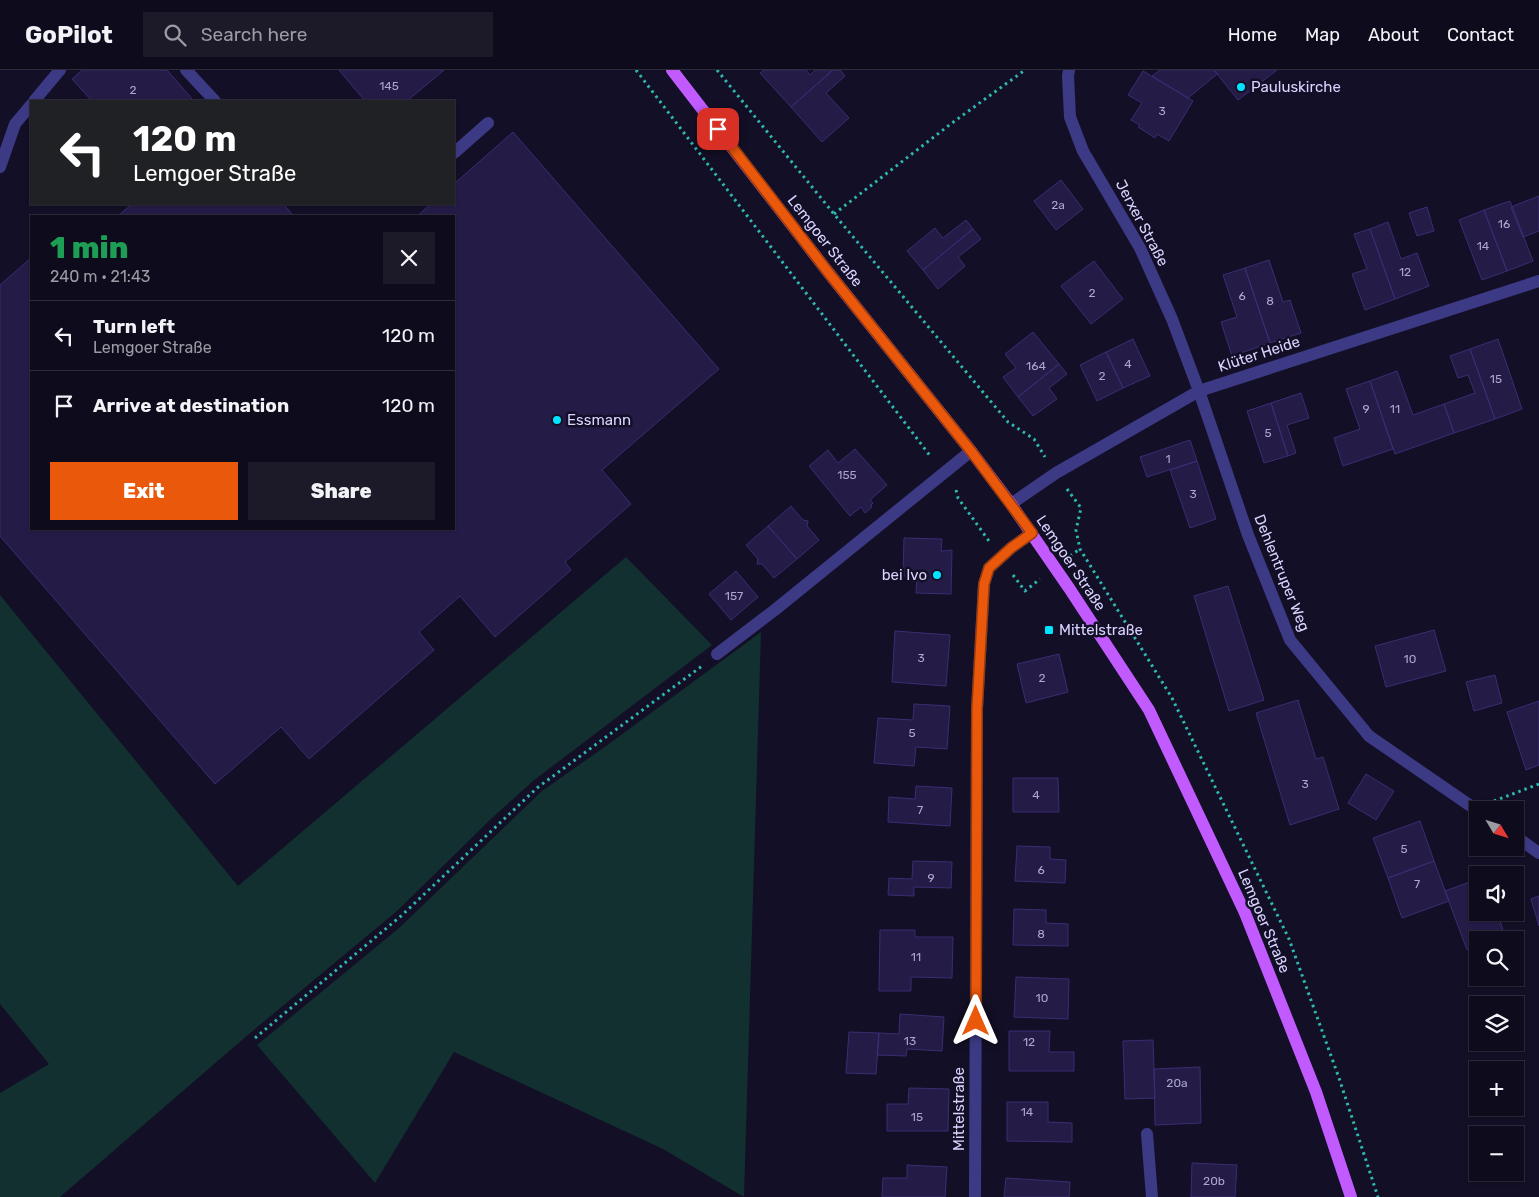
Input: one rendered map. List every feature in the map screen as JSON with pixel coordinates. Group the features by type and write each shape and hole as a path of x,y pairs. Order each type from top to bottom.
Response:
{"main road":[{"name":"Lemgoer Straße","path":"672,70 1011,504 1070,588 1149,710 1245,913 1316,1092 1351,1197"}],"street":[{"path":"35,100 60,70"},
{"path":"186,70 214,100"},
{"name":"Jerxer Straße","path":"1070,70 1068,76 1070,117 1083,151 1140,248 1172,320 1198,391"},
{"path":"0,167 15,124 30,106"},
{"path":"455,153 488,123"},
{"name":"Klüter Heide","path":"1011,504 1056,473 1198,391 1539,281"},
{"name":"Dehlentruper Weg","path":"1198,391 1248,535 1290,640 1369,736 1469,805"},
{"path":"718,654 971,451"},
{"name":"Mittelstraße","path":"976,1197 977,709 984,584 989,568 1032,533"},
{"path":"1524,842 1539,853"},
{"path":"1147,1134 1152,1197"}],"path":[{"path":"636,70 930,457"},
{"path":"718,70 834,214 1008,422 1034,439 1056,473"},
{"path":"834,214 952,123 1026,70"},
{"path":"255,1038 401,916 537,788 718,654"},
{"path":"1498,801 1539,784"}],"green space":[{"path":"626,557 712,645 533,781 492,818 397,911 249,1034 60,1197 0,1197 0,1093 49,1064 0,1004 0,595 238,886"},
{"path":"761,632 744,1197 663,1149 454,1052 375,1183 257,1045 399,928 542,791"}],"building":[{"path":"82,70 167,70 193,100 91,100 72,79"},
{"path":"339,70 444,70 408,100 364,100"},
{"path":"764,70 806,70 810,75 815,70 833,70 791,107 760,73"},
{"path":"833,70 840,70 845,76 826,93 849,118 822,142 791,107"},
{"path":"1160,70 1214,70 1217,74 1188,98 1152,76"},
{"name":"Pauluskirche","path":"1214,70 1277,70 1238,100"},
{"path":"1143,71 1193,101 1169,141 1157,134 1155,138 1131,120 1142,103 1128,95"},
{"name":"Essmann","path":"513,132 719,369 602,470 631,504 565,562 571,570 495,637 460,596 419,632 434,650 309,759 281,727 215,784 0,536 0,285 30,259 30,530 455,530 455,215 418,215 430,205 455,205 455,183"},
{"path":"1061,180 1083,209 1056,230 1034,201"},
{"path":"1539,196 1539,231 1523,237 1511,207"},
{"path":"1510,201 1533,261 1507,271 1484,210"},
{"path":"131,205 284,205 293,215 119,215"},
{"path":"1427,207 1434,231 1417,236 1409,213"},
{"path":"1484,210 1507,271 1482,280 1459,220"},
{"path":"966,220 973,229 923,270 907,251 935,228 943,238"},
{"path":"1388,222 1401,259 1417,253 1429,286 1395,299 1370,229"},
{"path":"973,229 981,239 958,257 965,266 938,289 923,270"},
{"path":"1370,229 1395,299 1365,310 1352,274 1367,269 1354,234"},
{"path":"1269,260 1283,302 1290,300 1301,333 1270,343 1245,268"},
{"path":"1094,261 1123,299 1091,324 1061,286"},
{"path":"1245,268 1270,343 1232,356 1221,322 1237,317 1223,275"},
{"path":"1033,332 1059,364 1018,397 1003,377 1016,368 1005,354"},
{"path":"1133,339 1150,376 1123,388 1106,352"},
{"path":"1498,339 1522,409 1495,419 1470,349"},
{"path":"1470,349 1495,419 1454,433 1444,404 1475,393 1468,375 1458,378 1450,356"},
{"path":"1106,352 1123,388 1097,401 1080,365"},
{"path":"1059,364 1067,374 1049,388 1057,399 1033,416 1018,397"},
{"path":"1397,371 1413,415 1444,404 1454,433 1395,454 1370,381"},
{"path":"1370,381 1393,449 1343,466 1334,438 1360,429 1346,389"},
{"path":"1301,393 1309,418 1287,425 1296,453 1288,456 1271,403"},
{"path":"1271,403 1288,456 1264,463 1247,411"},
{"path":"1190,440 1197,461 1147,477 1140,457"},
{"path":"855,449 887,485 870,500 873,503 872,507 865,513 861,507 850,516 809,466 828,450 838,463"},
{"path":"1197,461 1216,519 1190,528 1170,470"},
{"path":"791,506 803,520 808,521 807,526 819,540 797,559 768,526"},
{"path":"768,526 797,559 774,578 762,564 757,564 758,559 746,545"},
{"path":"904,538 942,539 941,551 952,550 951,594 916,593 917,576 903,576"},
{"path":"736,571 758,597 731,620 709,594"},
{"path":"1228,586 1264,700 1229,711 1194,596"},
{"path":"1434,630 1446,671 1386,687 1375,646"},
{"path":"895,631 950,635 946,686 892,682"},
{"path":"1059,654 1068,692 1026,703 1017,664"},
{"path":"1495,675 1502,703 1474,711 1466,682"},
{"path":"1298,700 1316,759 1323,757 1339,809 1290,825 1256,713"},
{"path":"1539,701 1539,765 1526,770 1507,712"},
{"path":"914,704 950,706 947,749 916,747 914,766 874,763 878,718 913,720"},
{"path":"1366,774 1394,791 1376,820 1348,803"},
{"path":"1013,778 1058,778 1059,812 1013,812"},
{"path":"916,786 952,788 950,826 888,822 889,797 915,799"},
{"path":"1420,821 1434,861 1388,878 1373,838"},
{"path":"1017,846 1050,847 1050,859 1066,860 1065,883 1015,881"},
{"path":"913,861 952,862 951,888 914,887 914,896 888,895 889,878 912,879"},
{"path":"1434,861 1449,901 1402,918 1388,878"},
{"path":"1469,882 1469,921 1500,921 1503,931 1469,931 1469,949 1467,950 1445,891"},
{"path":"1539,896 1539,926 1531,899"},
{"path":"1014,909 1046,910 1046,923 1068,924 1068,946 1013,945"},
{"path":"880,930 915,930 915,937 953,937 952,978 911,977 911,991 879,991"},
{"path":"1016,977 1069,979 1068,1019 1014,1017"},
{"path":"900,1014 944,1017 942,1051 907,1049 906,1056 877,1055 879,1033 899,1034"},
{"path":"1009,1031 1050,1031 1049,1052 1074,1052 1074,1071 1009,1071"},
{"path":"849,1032 879,1033 876,1074 846,1073"},
{"path":"1153,1040 1155,1098 1125,1099 1123,1041"},
{"path":"1200,1067 1201,1123 1155,1125 1154,1069"},
{"path":"909,1088 949,1089 948,1131 887,1131 887,1104 908,1104"},
{"path":"1007,1102 1048,1102 1048,1122 1072,1123 1072,1142 1007,1141"},
{"path":"1192,1163 1237,1165 1235,1197 1191,1197"},
{"path":"907,1165 947,1167 945,1197 882,1197 883,1178 907,1178"},
{"path":"1006,1178 1070,1182 1069,1197 1004,1197"}],"place":[{"name":"Pauluskirche","path":"1241,87"},
{"name":"Essmann","path":"557,420"},
{"name":"bei Ivo","path":"937,575"},
{"name":"Mittelstraße","path":"1049,630"}],"route":[{"path":"718,129 828,272 971,451 1032,533 1011,548 989,568 984,584 977,709 976,1021"}]}
